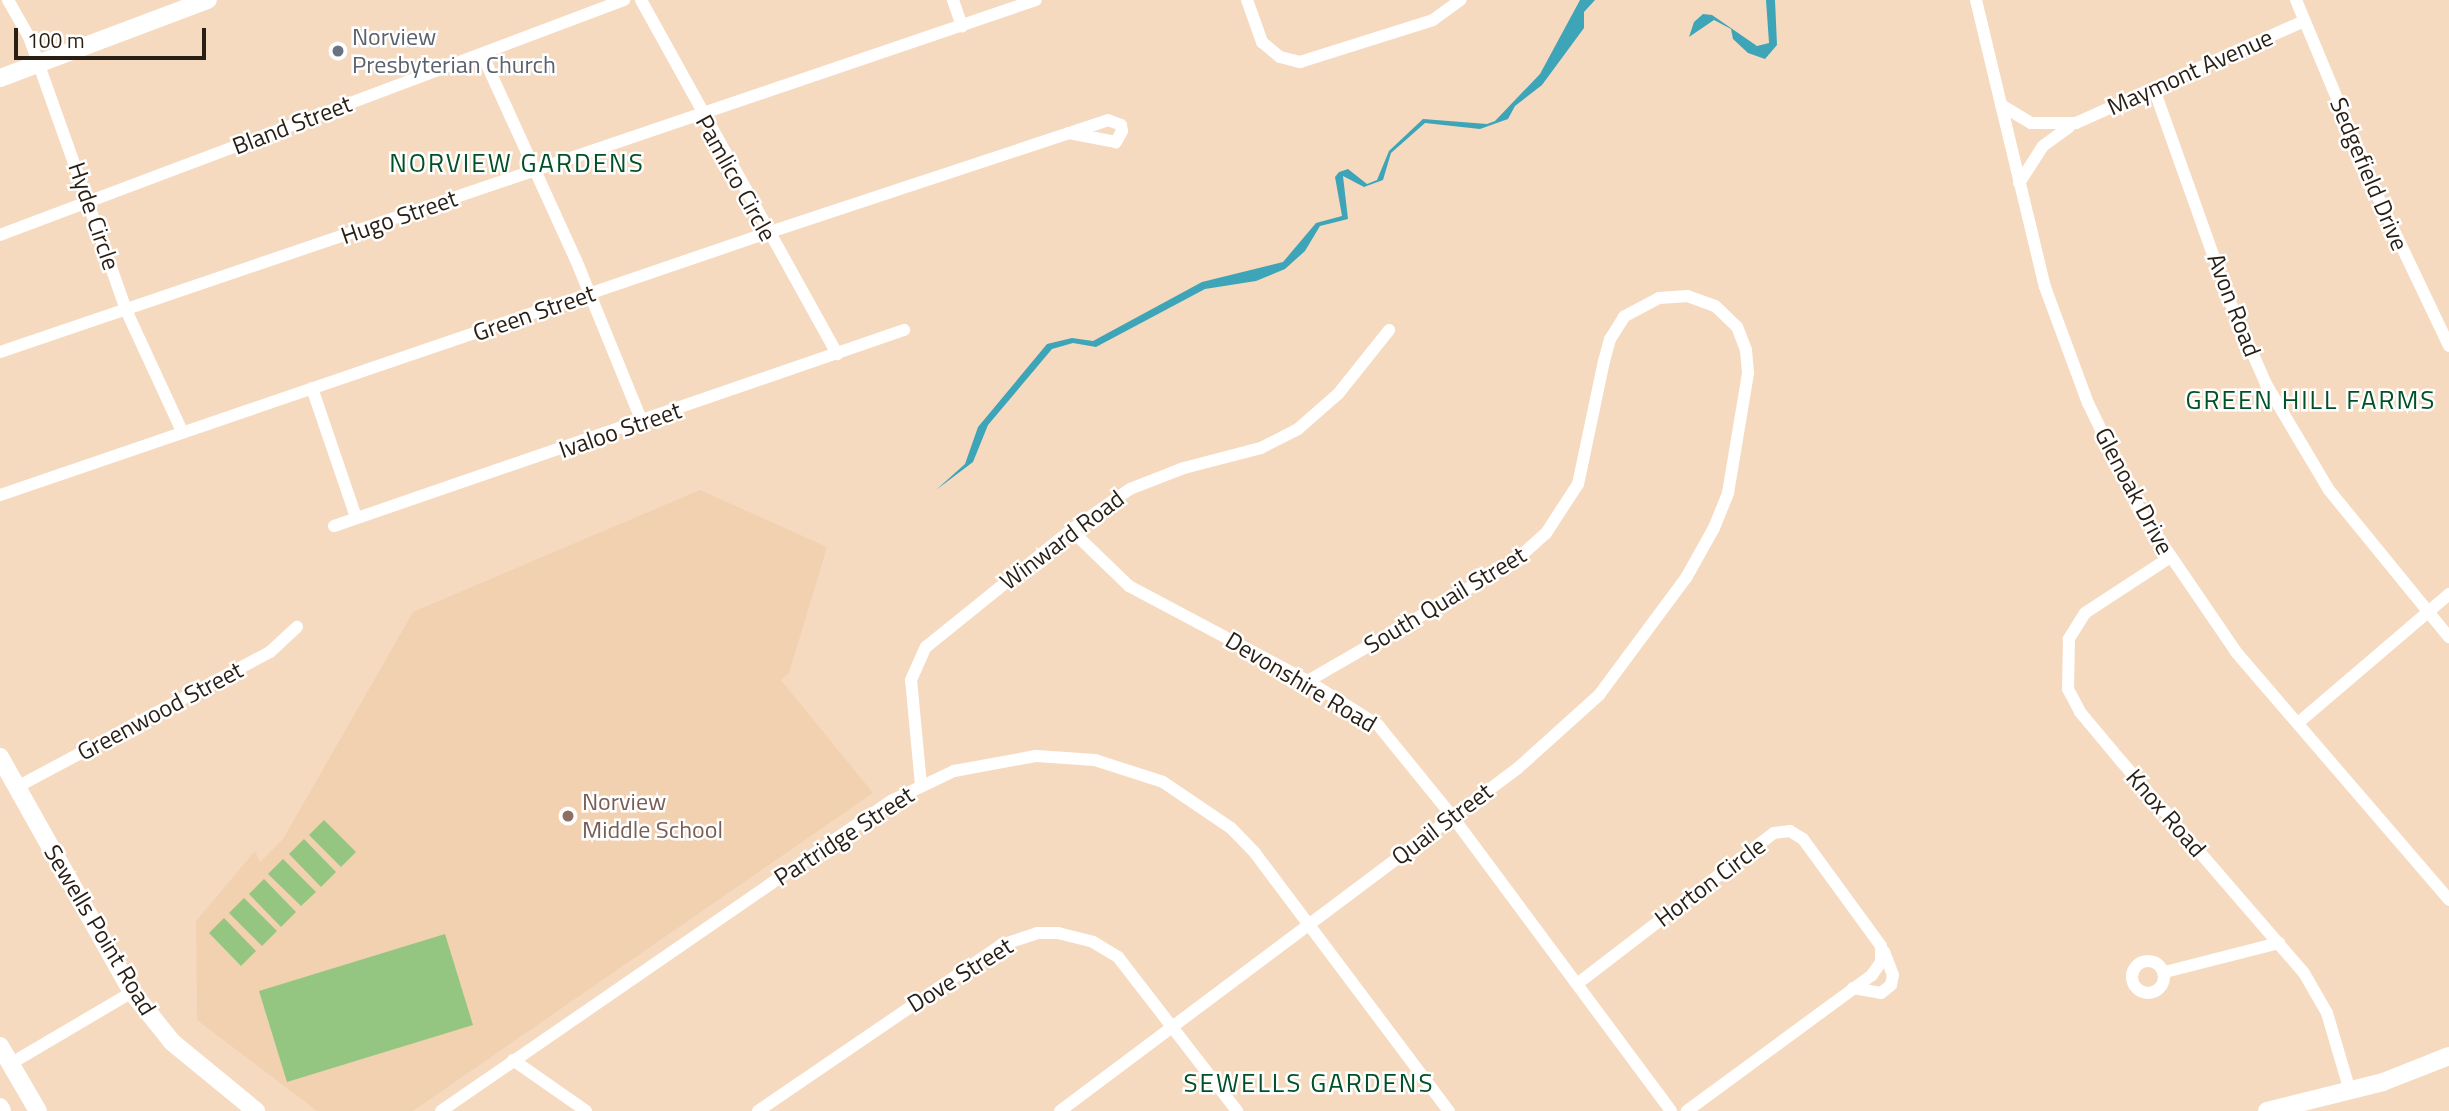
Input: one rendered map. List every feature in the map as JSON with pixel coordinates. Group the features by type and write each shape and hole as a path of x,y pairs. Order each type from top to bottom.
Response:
{"main road":[{"path":"0,78 175,6 208,0"},
{"name":"Sewells Point Road","path":"0,757 132,992 172,1042 256,1111"},
{"path":"0,1046 38,1111"},
{"path":"2276,1110 2350,1091 2449,1056"}],"street":[{"name":"Hyde Circle","path":"8,0 38,63 126,310 182,431"},
{"name":"Bland Street","path":"0,235 624,0"},
{"name":"Pamlico Circle","path":"641,0 701,114 837,354"},
{"path":"953,0 961,26"},
{"name":"Hugo Street","path":"0,352 1036,0"},
{"path":"1247,0 1258,34 1270,51 1291,61 1311,61 1433,20 1461,0"},
{"name":"Glenoak Drive","path":"1976,0 2045,287 2088,403 2169,558 2236,652 2449,900"},
{"name":"Sedgefield Drive","path":"2296,0 2414,278 2449,346"},
{"name":"Maymont Avenue","path":"2019,183 2043,146 2076,123 2304,21"},
{"path":"482,54 590,294 642,422"},
{"name":"Avon Road","path":"2154,89 2230,302 2266,384 2329,490 2449,637"},
{"name":"Maymont Avenue","path":"2001,105 2031,123 2076,123"},
{"name":"Green Street","path":"0,495 182,431 1069,133"},
{"name":"South Quail Street","path":"1308,681 1514,562 1546,533 1578,484 1610,339 1636,308 1659,298 1688,296 1715,306 1737,327 1746,350 1748,373 1734,460"},
{"name":"Ivaloo Street","path":"334,526 904,330"},
{"name":"Winward Road","path":"921,785 911,680 921,653 1071,530 1152,479 1261,448 1298,429 1338,394 1389,330"},
{"path":"312,388 356,517"},
{"name":"Quail Street","path":"1060,1111 1550,743 1632,656 1703,552 1728,493 1734,460"},
{"name":"Devonshire Road","path":"1071,530 1129,586 1308,681 1378,725 1452,816 1671,1111"},
{"name":"Knox Road","path":"2169,558 2085,613 2069,639 2068,689 2121,761 2278,943 2323,1004 2350,1091"},
{"path":"2298,723 2449,594"},
{"name":"Greenwood Street","path":"17,787 270,652 297,627"},
{"name":"Partridge Street","path":"441,1111 866,816 921,785 977,765 1036,756 1095,760 1133,771 1179,790 1231,828 1309,923 1449,1111"},
{"name":"Horton Circle","path":"1577,984 1774,833 1784,831 1803,839 1884,953 1893,975 1891,985 1881,993 1853,988"},
{"name":"Dove Street","path":"758,1111 1001,944 1037,933 1076,936 1106,948 1136,975 1237,1111"},
{"path":"2165,972 2278,943"},
{"path":"1687,1111 1879,968 1884,953"},
{"path":"10,1064 132,992"},
{"path":"513,1060 586,1111"}],"shaded area":[{"name":"Norview Middle School","path":"700,490 827,547 789,673 781,680 873,793 413,1111 317,1111 197,1020 196,921 255,851 260,862 283,839 413,612"}],"green space":[{"path":"324,820 356,852 341,867 309,835"},
{"path":"304,839 336,872 321,887 289,854"},
{"path":"283,859 316,892 301,906 268,874"},
{"path":"264,879 296,912 281,927 249,894"},
{"path":"244,898 277,931 262,946 229,913"},
{"path":"224,918 256,951 241,966 209,933"},
{"path":"445,934 473,1025 287,1082 259,991"}],"water":[{"path":"1580,0 1595,0 1584,12 1584,28 1542,85 1515,106 1508,119 1480,129 1425,123 1391,153 1383,180 1364,187 1343,176 1348,219 1320,226 1305,251 1285,269 1256,281 1205,289 1096,347 1073,343 1052,349 988,425 973,462 936,490 965,464 978,427 1047,344 1072,338 1093,341 1202,282 1283,262 1316,223 1342,216 1335,177 1339,172 1348,169 1367,184 1377,180 1389,151 1423,119 1487,124 1495,121 1540,74"},
{"path":"1766,0 1775,0 1777,45 1765,59 1748,53 1733,39 1731,29 1714,20 1689,37 1694,22 1703,14 1712,15 1757,46 1769,43"}],"place":[{"name":"Norview Presbyterian Church","path":"338,51"},
{"name":"Norview Middle School","path":"568,816"}],"district":[{"name":"NORVIEW GARDENS","path":"517,163"},
{"name":"GREEN HILL FARMS","path":"2311,400"},
{"name":"SEWELLS GARDENS","path":"1309,1083"}]}
